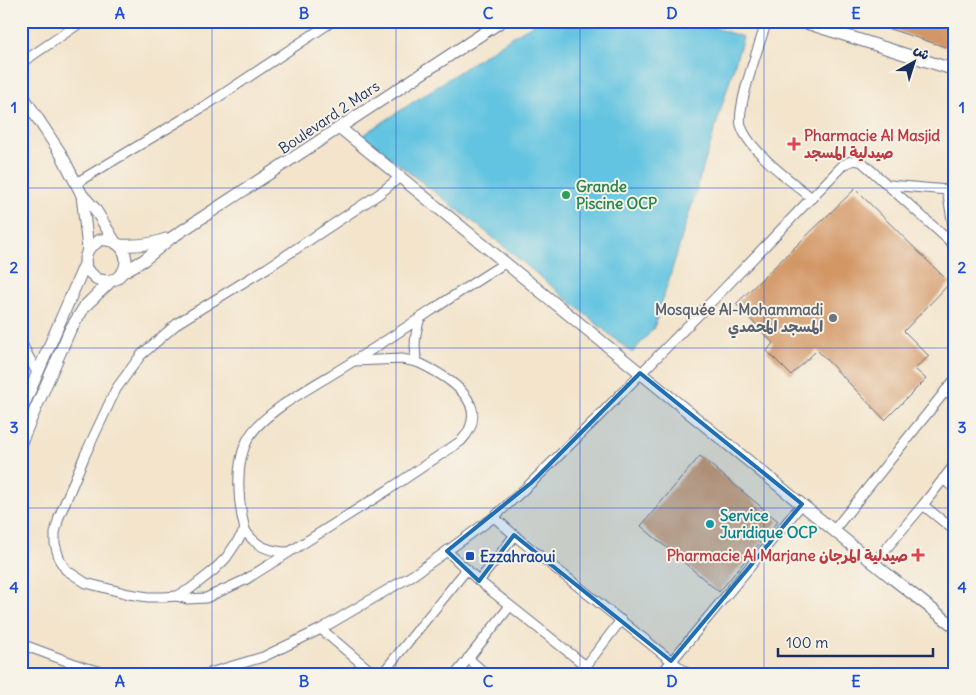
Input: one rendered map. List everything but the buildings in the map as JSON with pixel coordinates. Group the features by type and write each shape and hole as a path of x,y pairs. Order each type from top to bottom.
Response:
{"street":[{"path":"21,64 83,21"},
{"path":"76,183 208,104 333,21"},
{"name":"Boulevard 2 Mars","path":"171,238 502,21"},
{"path":"766,21 742,102 741,125 744,134 754,147 780,172 812,198"},
{"path":"800,21 955,70"},
{"path":"21,93 56,147 82,195 122,248 126,258 123,272"},
{"path":"340,128 955,627"},
{"path":"206,674 263,657 321,629 391,588 494,517 531,483 843,165 856,160 862,162 890,185 955,246"},
{"path":"354,361 394,359 417,362 446,378 466,396 470,403 473,418 467,434 451,448 292,551 246,580 215,594 197,600 177,596 148,597 94,586 76,578 66,570 57,554 56,533 59,517 116,389 142,355 179,322 267,268 379,194 400,177"},
{"path":"890,185 946,190 955,182"},
{"path":"946,190 955,237"},
{"path":"21,410 85,264 88,250 86,213 82,195"},
{"path":"88,250 100,240 137,246 154,244 171,238"},
{"path":"21,442 70,330 86,306 111,281 154,254 171,238"},
{"path":"292,551 272,551 262,547 252,540 245,530 239,498 241,460 249,437 268,415 505,263"},
{"path":"85,264 89,273 97,279 111,281"},
{"path":"417,362 414,345 415,333 420,318"},
{"path":"21,342 37,374"},
{"path":"834,530 955,379"},
{"path":"945,391 955,399"},
{"path":"874,563 955,464"},
{"path":"943,479 955,489"},
{"path":"661,674 802,504"},
{"path":"923,505 953,527"},
{"path":"494,517 688,674"},
{"path":"177,596 213,571 226,558 245,530"},
{"path":"479,581 514,535"},
{"path":"447,551 479,581 586,670 621,620"},
{"path":"382,674 467,569"},
{"path":"456,674 489,630 510,606"},
{"path":"321,629 374,674"},
{"path":"21,644 83,667 112,674"},
{"path":"468,658 486,674"}],"highlighted area":[{"path":"640,373 802,504 671,661 514,535 479,581 447,551 531,483"}],"water":[{"name":"Grande Piscine OCP","path":"539,21 693,21 743,37 654,328 632,353 485,231 362,136 510,38"}],"place":[{"name":"Pharmacie Al Masjid صيدلية المسجد","path":"794,144"},
{"name":"Grande Piscine OCP","path":"566,195"},
{"name":"Mosquée Al-Mohammadi المسجد المحمدي","path":"833,318"},
{"name":"Service Juridique OCP","path":"710,524"},
{"name":"Pharmacie Al Marjane صيدلية المرجان","path":"918,555"},
{"name":"Ezzahraoui","path":"470,556"}]}
